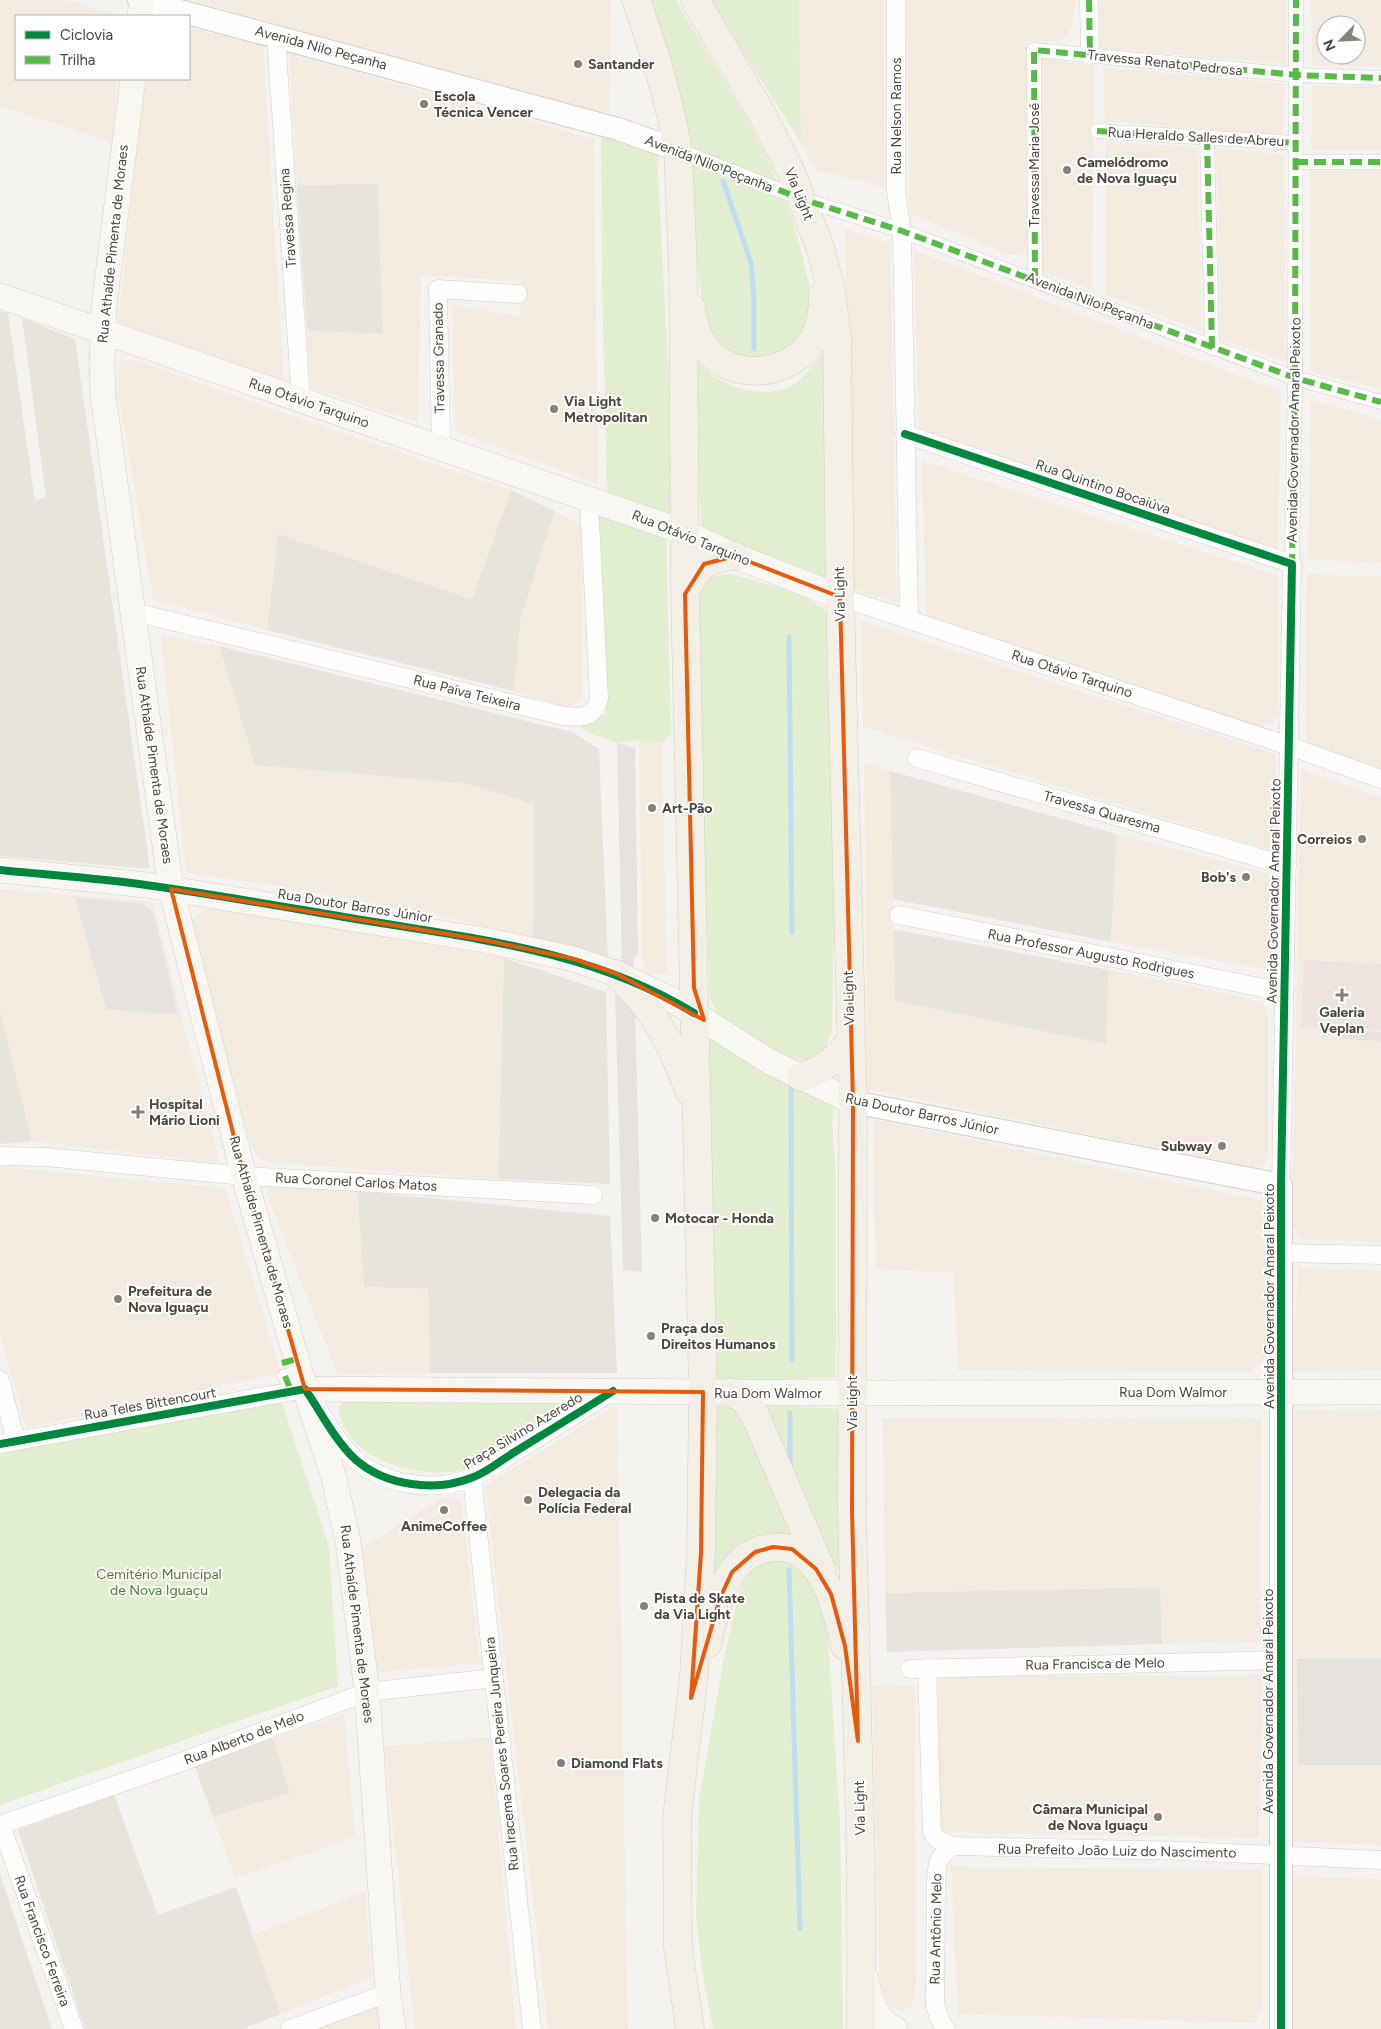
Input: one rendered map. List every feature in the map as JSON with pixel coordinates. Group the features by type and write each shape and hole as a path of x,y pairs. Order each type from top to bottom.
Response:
{"main road":[{"path":"636,0 671,111 678,150 683,268 685,594 700,1010 696,1113 702,1392 701,1553 691,1698 677,1817 676,1912 678,1946 690,2029"},
{"name":"Via Light","path":"695,0 781,149 821,250 831,289 837,337 840,597 853,1102 852,1512 862,1962 861,2029"},
{"name":"Rua Athaíde Pimenta de Moraes","path":"133,80 102,330 103,395 171,889 292,1375 333,1474 348,1541 367,1692 388,1993 393,2029"},
{"path":"683,268 694,322 703,344 716,358 732,367 752,372 768,371 798,357 816,336 823,305 821,250"},
{"name":"Rua Otávio Tarquino","path":"0,296 684,532 735,556 840,597"},
{"path":"685,594 692,578 704,564 717,558 735,556"},
{"name":"Rua Doutor Barros Júnior","path":"0,870 146,885 484,940 574,959 618,974 674,1001 700,1010 770,1062 853,1102"},
{"path":"618,974 645,1002 659,1022 681,1068 696,1113"},
{"path":"801,1077 827,1064 841,1053 850,1041"},
{"name":"Rua Dom Walmor","path":"292,1375 613,1392 1381,1392"},
{"path":"730,1392 744,1399 755,1415 834,1604 845,1646 858,1741"},
{"path":"691,1698 720,1598 732,1572 743,1559 764,1549 779,1547 792,1549 808,1560 821,1574 827,1585"},
{"path":"862,1962 874,2008 887,2025 895,2029"}],"street":[{"name":"Rua Nelson Ramos","path":"896,0 896,192 902,231 909,619"},
{"path":"1089,0 1090,55"},
{"name":"Avenida Governador Amaral Peixoto","path":"1282,2029 1280,1856 1281,1185 1295,378 1296,0"},
{"name":"Avenida Nilo Peçanha","path":"141,4 187,15"},
{"name":"Avenida Nilo Peçanha","path":"190,16 276,36 618,129 678,150 802,199 902,231 1295,378 1381,402"},
{"name":"Travessa Regina","path":"276,36 301,400"},
{"name":"Travessa Renato Pedrosa","path":"1034,50 1296,75 1381,78"},
{"name":"Travessa Maria José","path":"1034,50 1035,280"},
{"name":"Rua Heraldo Salles de Abreu","path":"1096,131 1296,143"},
{"path":"1207,138 1212,348"},
{"path":"1296,162 1381,162"},
{"name":"Travessa Granado","path":"441,448 438,288 518,294"},
{"name":"Rua Quintino Bocaiúva","path":"905,434 1292,564"},
{"name":"Rua Paiva Teixeira","path":"134,612 578,718 593,712 597,706 598,698 589,500"},
{"name":"Rua Otávio Tarquino","path":"840,597 1289,746 1381,779"},
{"name":"Travessa Quaresma","path":"917,758 1287,866"},
{"name":"Rua Professor Augusto Rodrigues","path":"898,915 1284,992"},
{"name":"Rua Doutor Barros Júnior","path":"853,1102 1281,1185"},
{"name":"Rua Coronel Carlos Matos","path":"0,1156 46,1157 244,1176 592,1195"},
{"path":"1281,1253 1381,1255"},
{"name":"Rua Teles Bittencourt","path":"8,1443 292,1375"},
{"name":"Praça Silvino Azeredo","path":"292,1375 344,1446 356,1459 378,1474 404,1482 429,1485 444,1485 472,1478 613,1392"},
{"path":"0,1380 8,1443"},
{"name":"Rua Iracema Soares Pereira Junqueira","path":"472,1478 532,2029"},
{"name":"Rua Francisca de Melo","path":"954,1846 940,1841 932,1832 919,1668 1281,1660"},
{"name":"Rua Alberto de Melo","path":"0,1825 179,1763 367,1692 494,1678"},
{"name":"Rua Francisco Ferreira","path":"0,1825 74,2029"},
{"name":"Rua Prefeito João Luiz do Nascimento","path":"954,1846 1381,1860"},
{"name":"Rua Antônio Melo","path":"946,2029 939,2018 936,2004 936,1882 940,1857 954,1846"},
{"path":"290,2029 388,1993"}],"highlighted area":[{"path":"735,556 840,597 853,1102 852,1512 858,1741 845,1646 831,1594 816,1569 792,1549 773,1547 755,1552 732,1572 720,1598 691,1698 701,1553 703,1392 305,1389 244,1176 171,889 484,940 574,959 617,974 704,1020 694,988 685,594 704,564"}],"shaded area":[{"path":"0,0 65,0 118,15 15,15 15,80 117,80 112,142 0,106"},
{"path":"189,0 611,0 610,109 599,114"},
{"path":"799,0 883,0 885,187 816,170 801,143"},
{"path":"906,0 1075,0 1072,26 1067,37 1057,41 1028,41 1028,245 1021,254 1009,255 910,213"},
{"path":"1100,0 1286,0 1286,64 1100,48"},
{"path":"1311,0 1381,0 1381,66 1312,65"},
{"path":"190,28 263,45 284,381 118,322 145,80 190,80"},
{"path":"289,54 594,139 598,484 455,431 452,305 520,316 520,281 421,275 418,422 311,388 307,331 383,334 378,184 297,185"},
{"name":"Camelódromo de Nova Iguaçu","path":"1040,58 1094,66 1092,290 1041,271"},
{"path":"1103,68 1285,83 1283,137 1105,121"},
{"path":"1312,86 1381,87 1381,150 1311,150"},
{"path":"1105,142 1198,147 1201,331 1106,294"},
{"path":"1216,148 1284,155 1286,362 1221,339"},
{"path":"1310,168 1381,170 1381,389 1310,372"},
{"path":"378,183 383,334 307,331 297,185"},
{"path":"845,229 890,243 897,603 850,588"},
{"path":"914,250 1281,392 1278,551 919,429"},
{"path":"0,311 8,313 35,501 46,497 22,318 75,339 150,869 0,856"},
{"path":"120,360 136,360 284,413 511,490 472,599 278,534 267,630 153,599 117,385"},
{"path":"1311,400 1381,420 1381,563 1308,559"},
{"path":"922,461 1278,576 1279,714 1272,723 1260,728 926,615"},
{"path":"511,490 555,511 521,617 514,691 267,630 278,534 472,599"},
{"path":"555,511 582,525 583,699 568,708 514,691 521,617"},
{"path":"1307,574 1381,576 1381,769 1306,742"},
{"path":"861,621 1276,754 1276,852 863,727"},
{"path":"161,635 219,646 255,765 464,783 534,804 533,938 436,915 286,887 186,873"},
{"path":"219,646 572,732 599,749 608,961 533,938 534,804 464,784 255,765"},
{"path":"639,740 662,743 667,974 646,974 642,955"},
{"path":"617,743 635,748 638,954 634,957 634,966 622,965"},
{"path":"864,762 890,771 895,1001 1106,1044 1109,970 1252,999 1263,1004 1268,1016 1268,1155 1265,1163 1253,1168 868,1089"},
{"path":"1301,769 1381,798 1381,1241 1301,1240 1292,1225"},
{"path":"890,771 1117,834 1111,942 892,899"},
{"path":"1117,834 1271,874 1266,969 1111,942"},
{"path":"0,889 153,902 219,1163 32,1141 0,1010"},
{"path":"75,897 142,904 151,911 155,918 178,1015 106,1009"},
{"path":"213,907 504,958 498,1179 266,1162 255,1154 245,1126 190,924 196,916"},
{"path":"893,929 1109,970 1106,1044 894,1001"},
{"path":"504,958 606,992 610,1184 498,1179"},
{"name":"Galeria Veplan","path":"1304,960 1381,964 1381,1030 1301,1027"},
{"path":"615,994 635,1010 642,1272 623,1270"},
{"path":"0,1010 32,1141 0,1144"},
{"path":"1339,1030 1381,1032 1381,1041 1339,1039"},
{"path":"873,1119 1263,1201 1266,1358 1250,1372 958,1371 954,1273 876,1269"},
{"path":"0,1168 225,1188 281,1373 26,1428 0,1335"},
{"path":"272,1187 357,1191 364,1287 428,1289 430,1373 338,1374 266,1193"},
{"path":"357,1191 610,1216 617,1373 430,1373 428,1289 364,1287"},
{"path":"1298,1268 1381,1270 1381,1371 1292,1372"},
{"path":"617,1405 628,2029 548,2029 485,1485"},
{"path":"1295,1410 1381,1411 1381,1845 1291,1842"},
{"path":"883,1418 1261,1419 1260,1642 1162,1644 1160,1587 885,1593"},
{"path":"442,1498 457,1499 462,1506 480,1663 377,1673 361,1548"},
{"path":"1161,1587 1162,1644 887,1652 885,1593"},
{"path":"1381,1658 1381,1765 1298,1765 1297,1659"},
{"path":"1262,1675 1259,1838 939,1832 938,1677"},
{"path":"872,1685 915,1686 916,1984 913,2005 901,2012 889,2005 880,1987"},
{"path":"344,1714 355,1837 235,1878 213,1817 290,1793 273,1738"},
{"path":"490,1737 516,2029 415,2029 384,1746"},
{"path":"273,1738 290,1793 213,1817 194,1764"},
{"path":"114,1795 158,1915 236,1887 281,2014 242,2029 85,2029 18,1830"},
{"path":"951,1867 1262,1869 1262,2010 1255,2023 958,2014"},
{"path":"0,1874 52,2029 0,2029"},
{"path":"1293,1877 1381,1879 1381,2029 1289,2029"},
{"path":"365,1892 372,1977 281,2014 252,1935"},
{"path":"378,2004 386,2029 310,2029"}],"green space":[{"path":"649,0 676,0 746,117 765,154 793,220 810,287 811,319 795,346 768,364 729,357 705,328 698,272 688,144"},
{"path":"710,0 799,0 801,143"},
{"path":"601,129 657,150 676,521 607,494"},
{"path":"825,351 831,586 701,530 695,360 715,377 727,383 740,388 767,392 793,385"},
{"path":"594,508 666,529 671,734 662,743 639,740 617,743 592,734 571,720 606,714"},
{"path":"728,573 801,594 823,608 830,621 835,860 832,1028 827,1045 819,1054 805,1061 781,1057 717,1014 710,997 693,598 705,580"},
{"path":"704,1034 834,1108 832,1123 836,1177 836,1378 710,1380"},
{"name":"Cemitério Municipal de Nova Iguaçu","path":"280,1396 329,1546 338,1686 0,1805 0,1454"},
{"path":"346,1399 576,1402 576,1404 553,1420 479,1463 468,1468 441,1473 425,1472 393,1465 378,1459 366,1451 346,1431 339,1416 339,1406"},
{"path":"755,1404 842,1409 841,1573 832,1561"},
{"path":"713,1406 735,1406 745,1420 795,1536 714,1588"},
{"path":"786,1558 813,1574 828,1635 840,1824 843,2029 713,2029 703,1976 696,1918 699,1800 724,1658 741,1586 752,1570 759,1564"}],"waterway":[{"path":"723,181 751,263 754,297 754,349"},
{"path":"789,637 792,933"},
{"path":"791,1086 792,1360"},
{"path":"790,1413 790,1468"},
{"path":"789,1570 800,1929"}],"marked path":[{"path":"1089,0 1090,55"},
{"path":"1292,566 1295,378 1296,0"},
{"path":"1035,280 1034,50 1296,75 1381,78"},
{"path":"1097,131 1296,143"},
{"path":"1207,138 1212,348"},
{"path":"678,150 802,199 902,231 1295,378 1381,402"},
{"path":"1296,162 1381,162"},
{"path":"282,1363 297,1359"},
{"path":"285,1376 291,1391"}],"cycle path":[{"path":"905,434 1292,564 1281,1185 1281,2029"},
{"path":"0,870 110,880 173,889 491,941 575,961 616,975 655,992 694,1013"},
{"path":"0,1444 305,1389 341,1444 356,1460 368,1469 396,1481 411,1484 442,1485 471,1478 493,1467 613,1391"}],"place":[{"name":"Santander","path":"578,64"},
{"name":"Escola Técnica Vencer","path":"424,104"},
{"name":"Camelódromo de Nova Iguaçu","path":"1067,170"},
{"name":"Via Light Metropolitan","path":"554,409"},
{"name":"Art-Pão","path":"652,808"},
{"name":"Correios","path":"1362,839"},
{"name":"Bob's","path":"1246,877"},
{"name":"Galeria Veplan","path":"1342,995"},
{"name":"Hospital Mário Lioni","path":"138,1112"},
{"name":"Subway","path":"1222,1146"},
{"name":"Motocar - Honda","path":"655,1218"},
{"name":"Prefeitura de Nova Iguaçu","path":"118,1299"},
{"name":"Praça dos Direitos Humanos","path":"651,1336"},
{"name":"Delegacia da Polícia Federal","path":"528,1500"},
{"name":"AnimeCoffee","path":"444,1510"},
{"name":"Pista de Skate da Via Light","path":"644,1606"},
{"name":"Diamond Flats","path":"561,1763"},
{"name":"Câmara Municipal de Nova Iguaçu","path":"1158,1817"}]}
